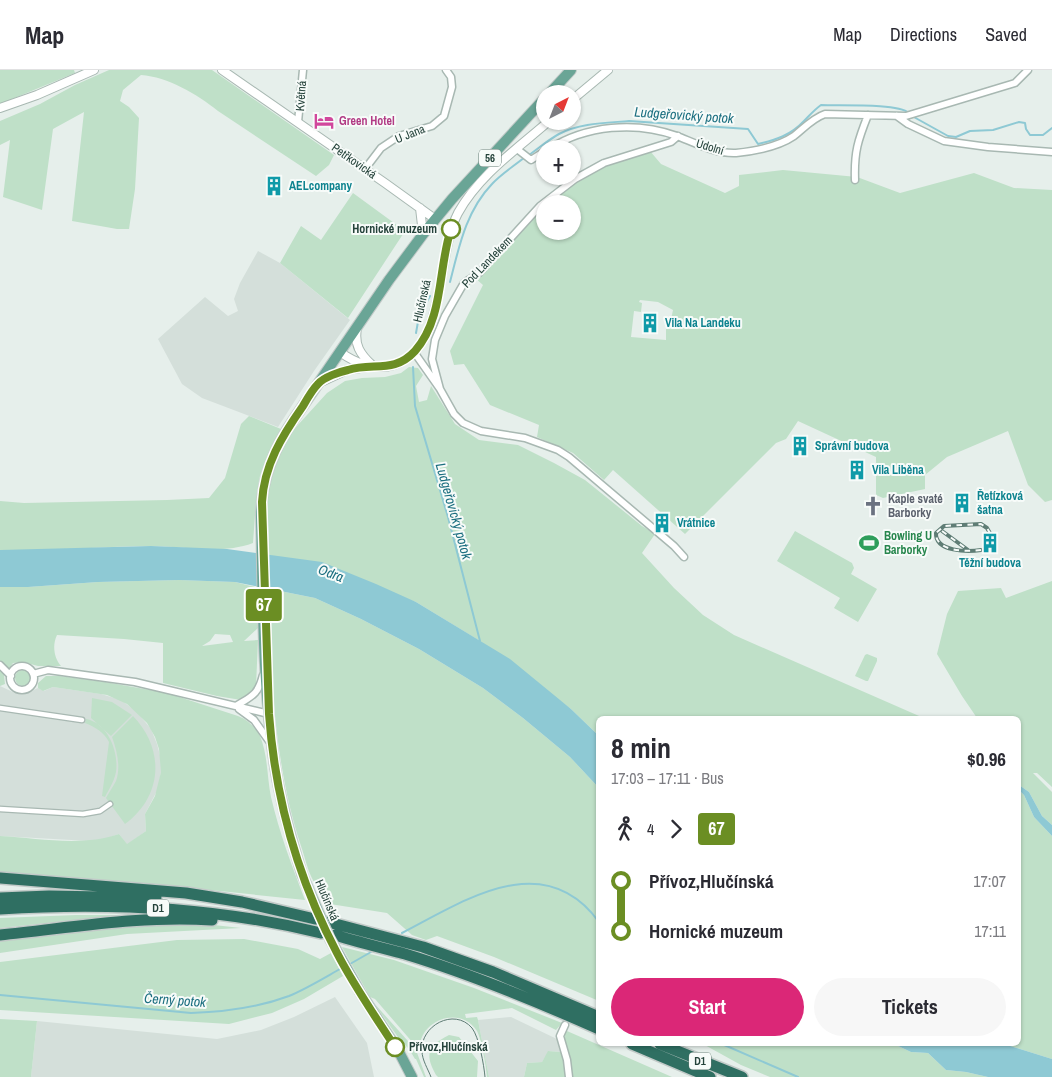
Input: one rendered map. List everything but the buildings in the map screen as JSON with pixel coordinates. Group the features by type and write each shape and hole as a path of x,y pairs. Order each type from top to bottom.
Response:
{"highway":[{"name":"D1","path":"0,878 186,893 242,902 315,919"},
{"name":"D1","path":"0,898 130,896 215,903 277,911"},
{"name":"D1","path":"0,909 157,908 213,913 317,932 282,930 245,923 197,919 133,921 0,935"},
{"path":"328,922 423,947 494,972 596,1016"},
{"path":"335,935 406,955 491,985 596,1028"},
{"name":"D1","path":"637,1046 710,1077"},
{"name":"D1","path":"665,1046 742,1077"}],"main road":[{"path":"557,85 571,70"},
{"name":"56","path":"423,234 536,108"},
{"name":"Hlučínská","path":"412,1077 399,1052 360,992 330,939 302,874 282,804 269,714 264,608 262,492 271,460 284,434 423,234"}],"street":[{"path":"0,108 94,70"},
{"name":"Petřkovická","path":"222,70 435,219"},
{"name":"Květná","path":"298,122 302,70"},
{"name":"U Jana","path":"365,169 382,148 399,136 432,126 444,116 452,87 451,77 446,70"},
{"path":"581,92 608,70"},
{"name":"Údolní","path":"563,140 610,127 665,132 712,149 734,153 784,142 825,114 906,116 1015,83 1028,70"},
{"path":"855,180 854,158 858,140 868,115"},
{"name":"Údolní","path":"897,116 908,124 944,141 988,147 1052,152"},
{"name":"Hlučínská","path":"340,352 356,361 374,367 392,366 414,352 425,337 431,323 438,295 446,246 458,214 478,185 523,154 542,130"},
{"name":"Pod Landekem","path":"440,389 432,359 435,340 445,316 464,283 479,273 540,206 575,178 604,163 671,142 678,136"},
{"path":"523,154 531,160 536,157"},
{"path":"420,208 423,234"},
{"path":"357,327 357,347 374,367"},
{"name":"Pod Landekem","path":"414,352 440,389 454,414 463,423 481,431 525,438 569,456 674,546 684,557"},
{"path":"318,383 347,370 374,367"},
{"path":"236,706 253,696 260,688 266,664"},
{"path":"0,665 11,676"},
{"path":"21,666 28,668 33,674 33,683 24,690 18,689 11,682 11,676 14,670 21,666"},
{"path":"33,674 48,670 119,679 161,687 269,714"},
{"path":"236,706 260,727 272,745"},
{"path":"0,708 82,720"},
{"path":"0,809 83,814 100,811 110,804"},
{"path":"565,1025 560,1036 567,1060 569,1077"}],"shaded area":[{"path":"258,251 280,263 350,320 278,427 202,398 182,384 158,339 205,297 228,316 238,311 234,299 240,283"},
{"path":"0,686 15,693 25,694 38,688 44,691 53,687 101,694 121,700 137,712 151,729 161,759 158,789 145,814 146,831 127,845 119,834 105,839 89,841 0,836"},
{"path":"335,997 367,1043 374,1077 31,1077 37,1021 217,1039 261,1030 294,1017"},
{"path":"511,1017 559,1040 561,1052 549,1051 542,1062 527,1063 524,1077 489,1077 478,1020"}],"green space":[{"path":"0,70 74,70 75,73 0,104"},
{"path":"109,70 212,70 334,155 329,165 316,176 182,87 151,76 141,75 123,90 120,101 129,107 139,118 135,189 129,229 117,229 72,221 84,112 53,129 42,210 3,197 10,140 0,145 0,121 40,104 75,85"},
{"path":"650,151 661,164 725,193 739,186 739,175 783,170 857,177 900,193 974,173 1014,188 1052,190 1052,500 1045,502 1028,485 1008,431 947,457 925,475 925,489 883,498 876,495 876,457 798,421 786,439 776,443 685,534 613,470 604,480 573,453 537,437 539,425 490,405 464,364 454,365 450,351 483,285 475,278 536,214 536,240 581,240 581,195 557,195 569,185 581,185 581,177 606,165","holes":["640,300 658,302 673,310 669,329 666,329 666,340 631,337 634,311 641,312 642,303 639,302"]},
{"path":"353,193 405,231 348,318 280,263 301,226 321,240"},
{"path":"409,367 418,368 423,375 416,386 419,402 427,400 431,386 455,424 479,440 518,445 554,463 585,480 642,526 655,534 642,553 674,588 703,615 734,635 919,716 596,716 596,733 571,709 480,641 416,602 269,555 267,495 274,465 287,437 327,393 345,381 385,377 401,373"},
{"path":"249,416 281,429 260,476 253,543 228,549 150,546 0,550 0,501 24,503 209,498 225,478 241,424"},
{"path":"795,531 852,563 854,568 851,574 877,589 858,622 834,608 840,598 777,561"},
{"path":"179,580 235,582 255,587 258,628 244,641 258,640 256,686 241,700 163,683 163,643 57,635 54,651 61,666 38,666 23,662 13,663 4,675 5,684 0,686 0,587","holes":["215,634 230,635 233,642 202,646 210,641"]},
{"path":"1052,581 1052,787 1037,773 1033,773 1052,792 1052,825 1042,816 1029,792 1021,786 1021,716 976,716 937,654 947,614 958,591 1001,588 1006,598"},
{"path":"270,589 315,598 361,619 419,649 483,688 570,757 596,785 596,1000 494,957 437,936 426,940 412,935 387,913 330,904 314,882 308,869 292,816 285,784 275,719"},
{"path":"867,654 877,658 877,661 868,681 866,681 855,676"},
{"path":"23,670 31,678 23,686 15,678"},
{"path":"46,676 105,682 167,693 238,716 251,724 263,743 274,810 305,900 162,885 0,873 0,836 75,841 105,838 119,834 127,844 146,831 145,814 155,796 161,772 159,749 155,737 147,723 127,704 107,695 53,687 43,691 38,688 38,683"},
{"path":"92,698 112,702 132,715 111,736 91,718"},
{"path":"133,716 151,743 155,757 155,772 153,786 147,800 138,813 125,824 106,798 116,781 118,770 117,753 112,737"},
{"path":"86,719 94,722 106,732 114,747 116,772 105,797 102,796 109,742 99,730 85,723"},
{"path":"1021,792 1034,817 1052,836 1052,1059 1010,1046 1021,1046"},
{"path":"121,915 0,928 0,918"},
{"path":"196,923 241,928 127,934 0,953 0,939 109,927"},
{"path":"244,939 298,949 320,959 331,953 343,976 304,999 272,1013 229,1024 0,1010 0,962 177,940"},
{"path":"342,947 394,960 474,988 562,1023 556,1030 512,1008 465,1014 466,1018 477,1017 489,1077 487,1077 479,1035 470,1023 461,1019 451,1018 432,1024 425,1031 421,1040 420,1051 375,999 370,997"},
{"path":"373,1002 416,1050 426,1077 424,1077 409,1049 400,1040"},
{"path":"0,1019 37,1021 31,1077 0,1077"},
{"path":"567,1031 596,1044 596,1046 601,1046 672,1077 571,1077 564,1034"},
{"path":"449,1035 459,1037 478,1061 477,1077 438,1077 436,1075 430,1061 430,1051 436,1043"},
{"path":"707,1046 898,1046 911,1052 928,1053 946,1070 988,1077 770,1077 741,1065"},
{"path":"548,1051 561,1052 566,1077 524,1077 527,1063 542,1062"}],"water":[{"name":"Odra","path":"151,546 227,549 322,562 416,602 510,659 571,709 596,733 596,785 570,757 483,688 419,649 315,598 235,582 179,580 0,587 0,550"},
{"path":"1021,786 1029,792 1042,816 1052,825 1052,836 1034,817 1021,792"},
{"path":"898,1046 1010,1046 1052,1059 1052,1077 988,1077 946,1070 928,1053 911,1052"}],"waterway":[{"name":"Ludgeřovický potok","path":"529,155 567,130 602,123 629,121 748,129 758,144 777,139 788,133 799,126 821,105 881,106 909,113"},
{"name":"Ludgeřovický potok","path":"912,116 948,136 956,137 970,131 993,130 1019,122 1025,123 1030,135 1043,135 1052,128"},
{"name":"Ludgeřovický potok","path":"450,282 465,230 476,206 496,180 525,157"},
{"name":"Ludgeřovický potok","path":"416,333 419,316 430,296"},
{"name":"Ludgeřovický potok","path":"413,367 415,406 448,517 480,641"},
{"name":"Černý potok","path":"402,933 477,895 503,887 529,884 554,887 577,899 596,919"},
{"name":"Černý potok","path":"350,964 371,952"},
{"name":"Černý potok","path":"0,995 191,1013 216,1012 241,1009 289,996 340,969"},
{"name":"Černý potok","path":"727,1046 798,1077"}],"tram line":[{"path":"431,1077 423,1058 423,1042 426,1034 432,1027 448,1019 465,1022 475,1032 481,1051 485,1077"}],"railway":[{"path":"981,550 961,551 946,547 937,539 936,533 944,526 981,524 987,528 991,535"},
{"path":"942,531 968,550"}],"bus line":[{"name":"67","path":"395,1047 346,969 314,906 302,874 282,804 277,780 269,714 264,608 262,492 274,453 294,418 318,383 354,368 395,365 411,355 422,342 428,332 434,313 446,246 451,229"}],"place":[{"name":"Green Hotel","path":"324,121"},
{"name":"AELcompany","path":"274,186"},
{"name":"Hornické muzeum","path":"451,229"},
{"name":"Vila Na Landeku","path":"650,323"},
{"name":"Správní budova","path":"800,446"},
{"name":"Vila Liběna","path":"857,470"},
{"name":"Řetízková šatna","path":"962,503"},
{"name":"Kaple svaté Barborky","path":"873,506"},
{"name":"Vrátnice","path":"662,523"},
{"name":"Bowling U Barborky","path":"869,543"},
{"name":"Těžní budova","path":"990,543"},
{"name":"Přívoz,Hlučínská","path":"395,1047"}]}
